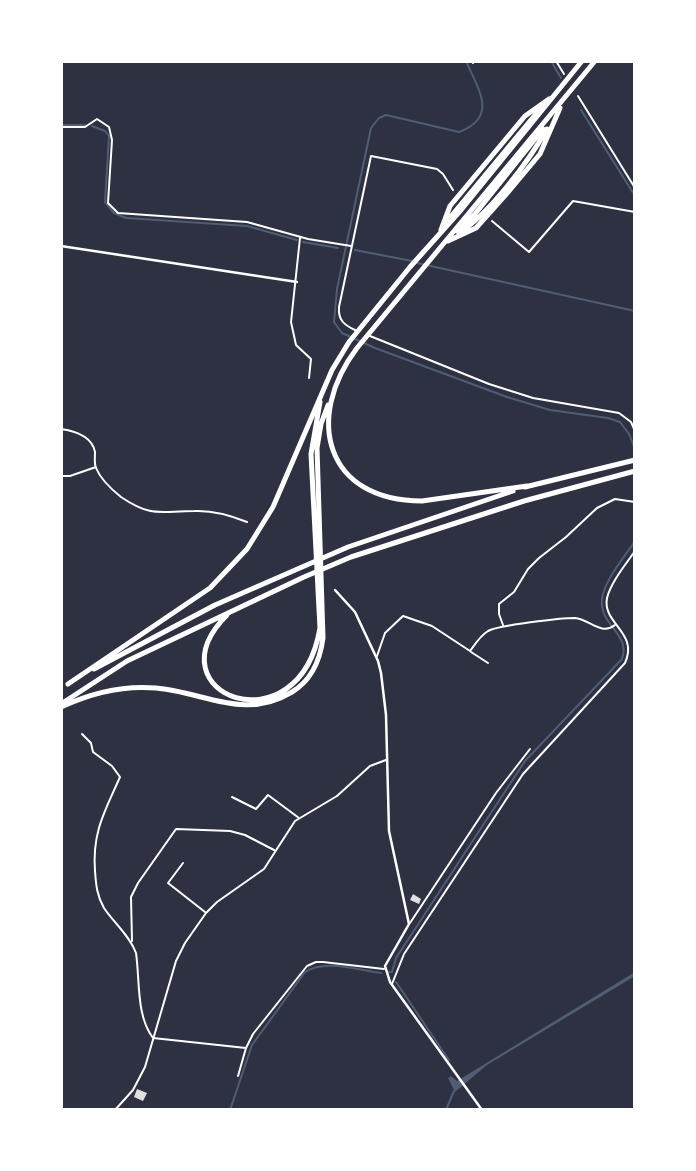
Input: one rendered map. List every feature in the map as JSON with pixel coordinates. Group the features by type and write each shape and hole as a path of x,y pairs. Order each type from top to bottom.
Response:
{"highway":[{"path":"68,684 194,600 228,572 261,530 273,507 339,356 368,317 461,210 582,61"},
{"path":"61,705 108,690 136,687 179,690 224,703 257,706 270,703 303,684 317,663 323,638 317,447 323,415 341,372 357,348 418,273 595,61"},
{"path":"439,234 450,206 525,116 555,95"},
{"path":"443,245 476,228 509,191 540,154 562,103"},
{"path":"322,392 311,454 320,628 317,642 308,666 292,684 260,700 241,700 219,691 207,672 206,649 214,630 230,613 303,577 351,557 524,501 634,471"},
{"path":"329,402 328,427 333,451 350,477 376,495 404,501 422,501 527,486 632,461"},
{"path":"61,688 215,605 348,547 527,486"},
{"path":"61,705 127,661 258,599"}],"street":[{"path":"61,246 297,282"},
{"path":"335,590 355,612 376,657 384,686 389,831 410,924 388,959 385,969 391,985 482,1110"}],"lane":[{"path":"555,61 564,74"},
{"path":"578,96 635,188"},
{"path":"61,127 85,127 97,120 109,127 112,140 108,203 118,213 247,222 300,237 352,246"},
{"path":"358,331 343,324 339,313 371,156 437,169 453,190"},
{"path":"492,221 529,252 573,201 635,212"},
{"path":"300,237 291,322 296,345 311,359 309,378"},
{"path":"368,335 533,398 619,413 631,422 635,431"},
{"path":"61,429 84,436 94,450 96,467 107,485 144,510 162,513 208,511 247,522"},
{"path":"61,476 70,476 96,467"},
{"path":"503,626 499,604 514,592 528,569 539,558 604,503 615,499 635,502"},
{"path":"391,985 404,954 523,774 625,663 629,649 627,639 608,611 607,598 635,551"},
{"path":"376,657 385,633 403,616 432,626 488,663"},
{"path":"470,651 488,631 503,626 575,618 604,629 610,629 616,624"},
{"path":"82,734 91,743 93,752 112,766 120,777 94,843 95,884 104,908 132,943"},
{"path":"410,924 496,793 530,750"},
{"path":"115,1110 139,1080 176,961 206,913 217,902 264,869 295,821 309,815 348,788 370,766 387,760"},
{"path":"232,797 256,809 268,795 300,818"},
{"path":"153,1038 144,1024 136,953 132,943 131,897 138,883 176,829 230,831 245,835 275,850"},
{"path":"183,863 168,883 206,913"},
{"path":"238,1076 253,1034 297,977 311,964 323,962 385,969"},
{"path":"153,1038 246,1048"}],"water":[{"path":"635,972 635,976 487,1065 455,1092 448,1078 451,1076 457,1081"}],"building":[{"path":"413,894 421,899 419,904 410,900"},
{"path":"137,1089 147,1093 143,1101 134,1097"}],"waterway":[{"path":"466,61 482,101 479,119 471,126 459,132 386,115 379,118 371,128 337,289 334,322 342,333 375,348 507,397 550,410 620,422 635,449"},
{"path":"551,61 561,78"},
{"path":"581,110 635,196"},
{"path":"61,125 85,125"},
{"path":"92,126 105,131 109,136 105,202 114,213 126,218 247,226 297,240"},
{"path":"303,242 338,248"},
{"path":"355,250 412,261"},
{"path":"417,263 635,311"},
{"path":"389,972 392,972 396,958 525,761 622,659 622,642 605,616 602,599 611,576 635,541"},
{"path":"230,1110 252,1045 305,972 313,968 332,966 381,973"},
{"path":"396,982 449,1060"},
{"path":"446,1110 454,1091"}]}
